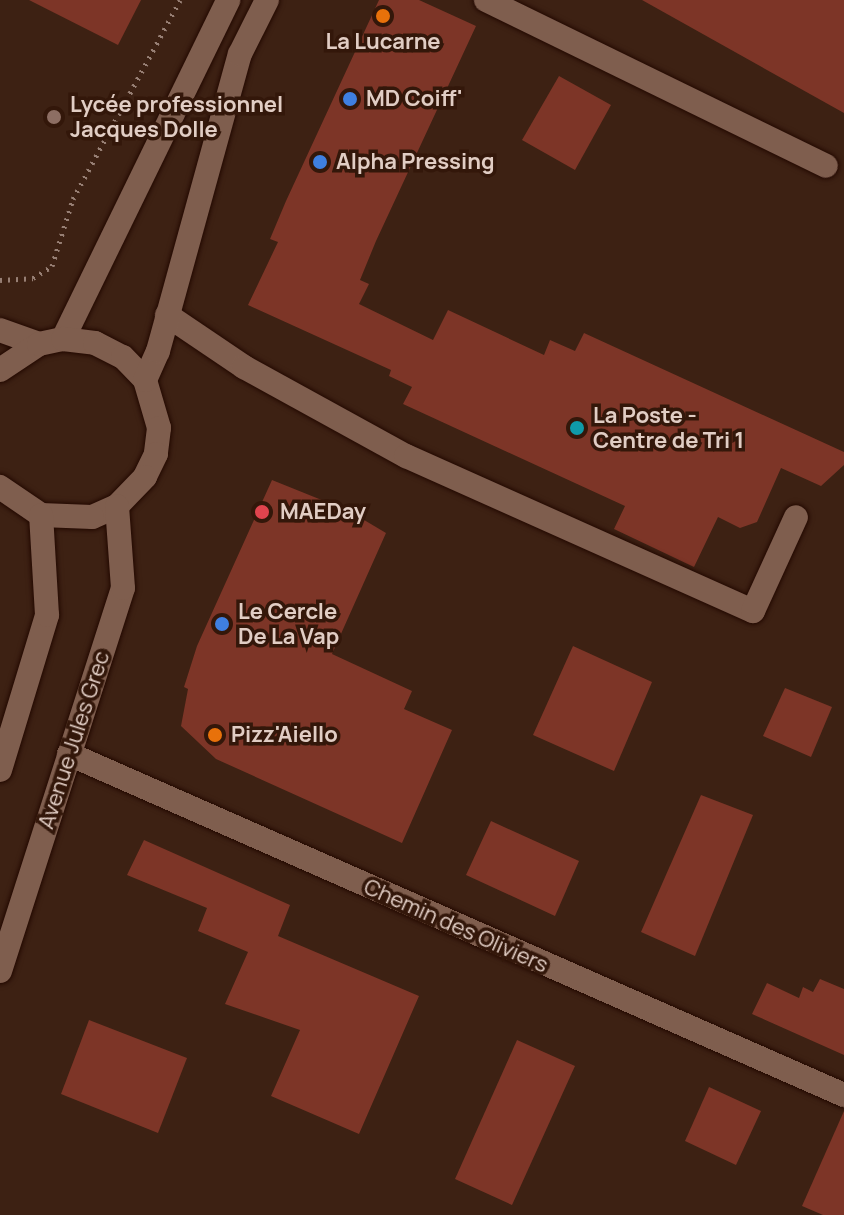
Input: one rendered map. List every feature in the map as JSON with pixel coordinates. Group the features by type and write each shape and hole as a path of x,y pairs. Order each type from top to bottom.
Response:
{"street":[{"path":"63,339 228,0"},
{"path":"145,380 167,315 240,54 267,0"},
{"path":"486,0 826,166"},
{"path":"167,315 205,336 244,367 406,456 753,611 796,517"},
{"path":"0,330 39,344"},
{"path":"0,370 39,344 63,339 95,343 123,357 145,380 155,403 156,454 145,477 117,506 67,520 41,515 0,487"},
{"name":"Avenue Jules Grec","path":"0,971 123,588 117,506"},
{"path":"0,770 47,615 41,515"},
{"name":"Chemin des Oliviers","path":"69,754 844,1095"}],"path":[{"path":"0,280 33,278 52,266 73,199 180,0"}],"building":[{"path":"29,0 141,0 118,45"},
{"path":"379,0 419,0 476,26 376,241 360,280 369,284 359,304 433,340 448,310 544,355 550,340 575,351 584,333 844,452 844,465 821,486 781,468 757,522 740,528 718,517 694,567 614,529 625,506 403,404 412,387 389,376 391,370 248,305 278,242 270,239 286,201"},
{"path":"642,0 844,0 844,113 801,89"},
{"path":"559,76 611,105 575,170 522,140"},
{"path":"272,480 349,511 386,533 332,654 412,691 404,709 452,730 402,843 216,759 181,726 188,689 184,687 197,646"},
{"path":"573,646 652,682 614,771 533,735"},
{"path":"785,688 832,707 811,757 763,736"},
{"path":"701,795 753,815 695,956 641,932"},
{"path":"491,821 579,861 555,916 466,875"},
{"path":"144,840 290,905 278,936 419,996 359,1134 271,1096 300,1030 225,1004 248,952 198,931 207,908 127,875"},
{"path":"820,979 844,989 844,1055 752,1014 767,983 799,998 803,987 813,992"},
{"path":"89,1020 187,1058 158,1133 61,1094"},
{"path":"517,1040 575,1066 512,1205 455,1179"},
{"path":"709,1087 761,1111 736,1165 685,1141"},
{"path":"844,1111 844,1215 823,1215 802,1206"}],"place":[{"name":"La Lucarne","path":"383,16"},
{"name":"MD Coiff'","path":"350,99"},
{"name":"Lycée professionnel Jacques Dolle","path":"54,117"},
{"name":"Alpha Pressing","path":"320,162"},
{"name":"La Poste - Centre de Tri 1","path":"577,428"},
{"name":"MAEDay","path":"262,512"},
{"name":"Le Cercle De La Vap","path":"222,624"},
{"name":"Pizz'Aiello","path":"215,735"}]}
